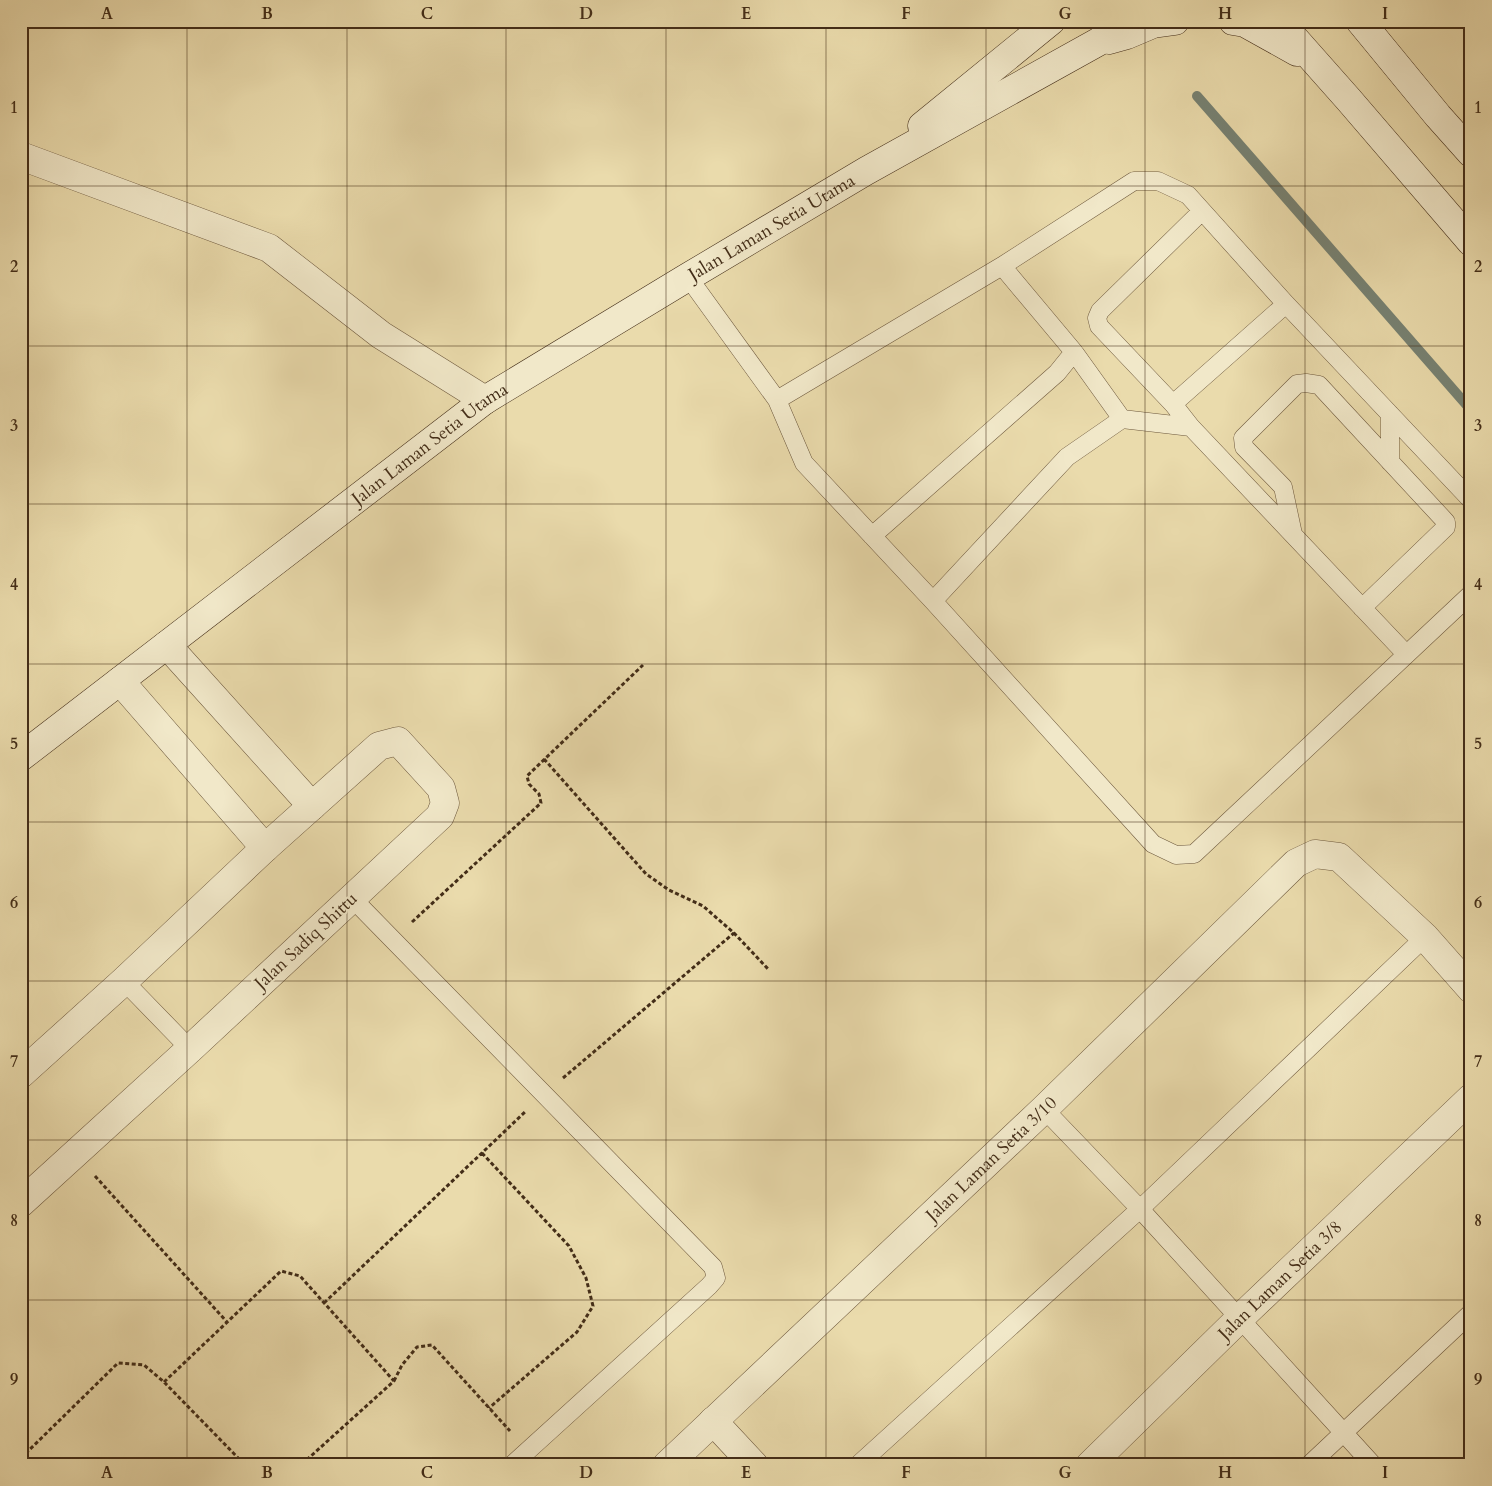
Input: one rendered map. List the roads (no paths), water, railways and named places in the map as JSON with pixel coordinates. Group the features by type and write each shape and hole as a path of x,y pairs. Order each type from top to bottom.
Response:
{"street":[{"name":"Jalan Laman Setia Utama","path":"866,171 1050,21"},
{"name":"Jalan Laman Setia Utama","path":"21,757 485,400 866,171 1098,42 1127,21"},
{"path":"1098,42 1127,35 1153,24 1175,21"},
{"path":"1233,21 1245,23 1304,56 1349,100"},
{"path":"1279,21 1471,242"},
{"path":"1360,21 1471,153"},
{"path":"21,156 269,248 381,335 485,400"},
{"path":"166,645 312,806"},
{"path":"120,681 265,848"},
{"name":"Jalan Sadiq Shittu","path":"21,1074 124,981 265,848 379,746 398,741 441,788 445,803 440,816 190,1049 21,1203"},
{"name":"Jalan Laman Setia 3/10","path":"667,1465 1044,1109 1296,863 1315,854 1339,857 1425,937"},
{"path":"1425,937 1471,989"},
{"name":"Jalan Laman Setia 3/8","path":"1090,1465 1240,1318 1471,1098"},
{"path":"713,1421 754,1465"}],"lane":[{"path":"777,400 1002,266 1134,181 1158,181 1188,195 1286,304 1471,500"},
{"path":"1202,211 1100,311 1097,318 1099,326 1173,404 1191,427 1406,654"},
{"path":"1002,266 1074,352 1122,419"},
{"path":"688,277 777,400 804,463 933,601 1153,844 1176,855 1194,854 1471,594"},
{"path":"1173,404 1286,304"},
{"path":"872,536 1057,373 1074,352"},
{"path":"1293,535 1283,487 1244,447 1243,438 1297,384 1306,383 1319,385 1446,522 1446,527 1362,608"},
{"path":"1390,414 1390,462"},
{"path":"933,601 1067,457 1122,419 1191,427"},
{"path":"352,898 713,1268 716,1278 512,1465"},
{"path":"858,1465 1140,1209 1425,937"},
{"path":"124,981 190,1049"},
{"path":"1044,1109 1140,1209 1373,1465"},
{"path":"1309,1465 1471,1313"}],"waterway":[{"path":"1197,96 1471,410"}]}
